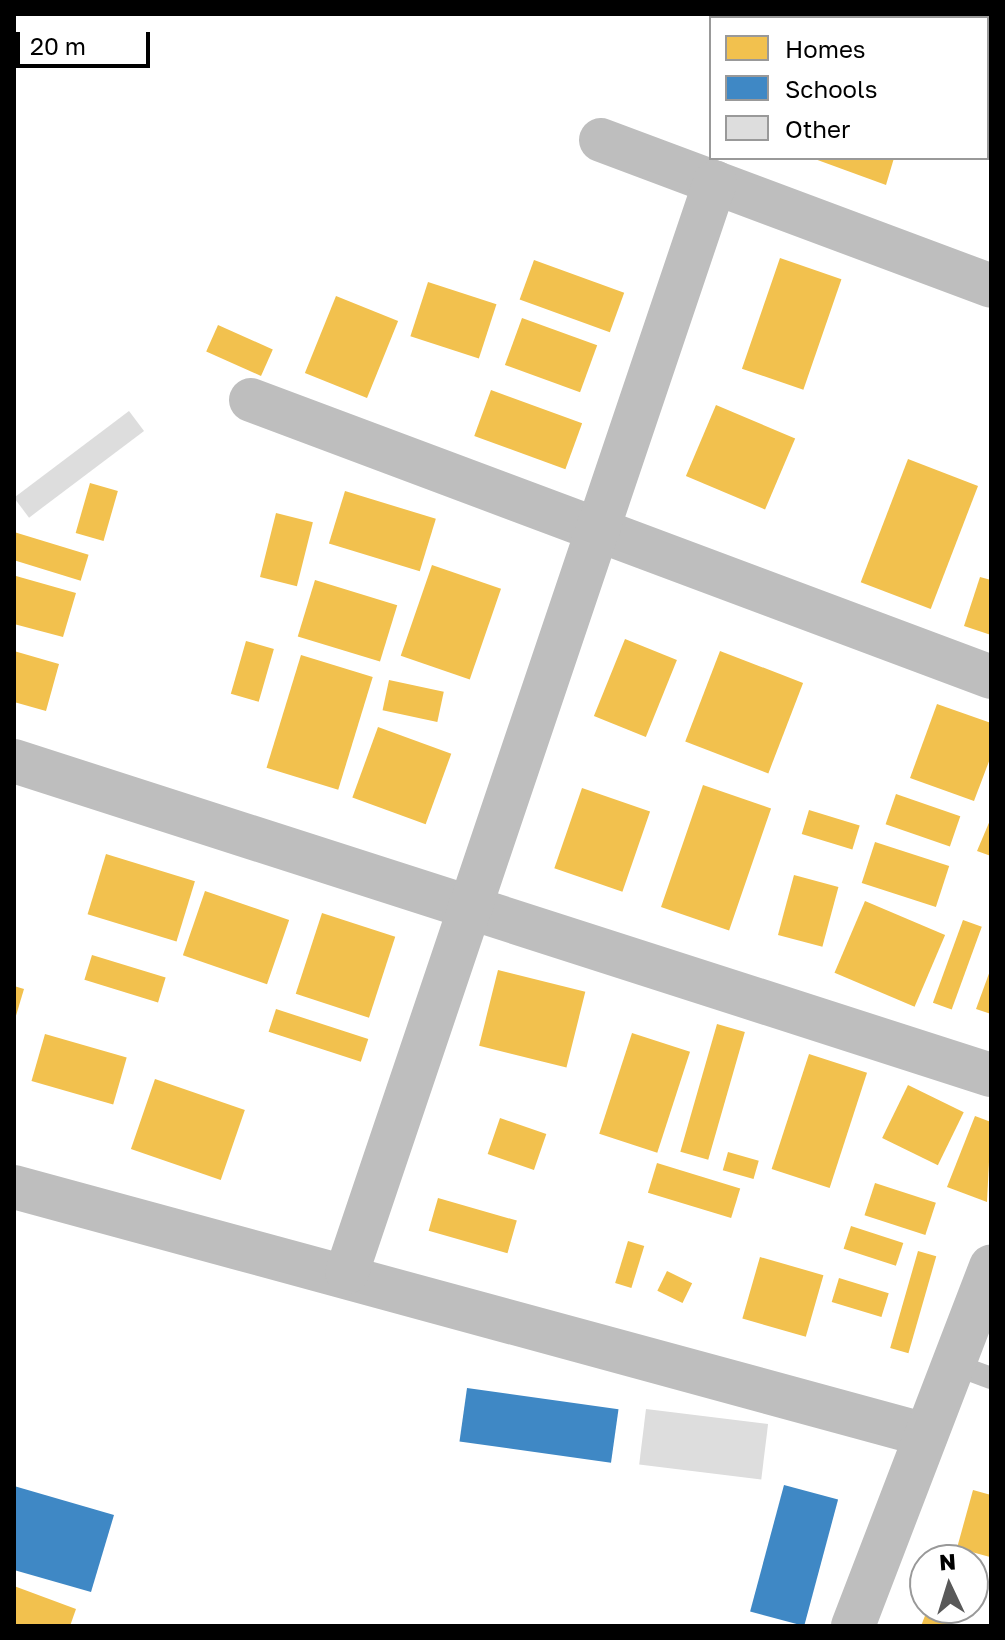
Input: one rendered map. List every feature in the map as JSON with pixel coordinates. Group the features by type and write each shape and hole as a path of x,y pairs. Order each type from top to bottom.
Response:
{"street":[{"path":"601,140 991,286"},
{"path":"347,1272 593,529 715,182"},
{"path":"251,400 991,677"},
{"path":"14,761 991,1075"},
{"path":"14,1187 347,1272 926,1435"},
{"path":"853,1626 926,1435 972,1371 991,1267"}],"building: Homes":[{"path":"807,14 848,14 847,16"},
{"path":"866,14 940,14 902,16"},
{"path":"953,14 991,14 990,96 989,16"},
{"path":"817,160 893,160 886,185"},
{"path":"780,258 841,279 803,390 742,369"},
{"path":"534,260 624,293 610,332 520,299"},
{"path":"428,282 496,304 479,358 410,336"},
{"path":"336,296 398,321 367,398 305,373"},
{"path":"522,318 597,345 580,392 505,365"},
{"path":"218,325 273,349 261,376 206,351"},
{"path":"491,390 582,423 565,469 474,436"},
{"path":"716,405 795,439 765,509 686,476"},
{"path":"908,459 978,486 931,609 861,582"},
{"path":"90,483 118,491 104,541 76,533"},
{"path":"345,491 436,519 420,571 329,544"},
{"path":"276,513 313,522 297,586 260,577"},
{"path":"14,532 89,555 81,581 14,560"},
{"path":"432,565 501,589 470,680 401,656"},
{"path":"16,576 76,593 63,637 14,624"},
{"path":"980,577 991,580 991,635 964,626"},
{"path":"315,580 397,605 380,662 298,636"},
{"path":"625,639 677,660 646,737 594,716"},
{"path":"246,641 274,649 259,702 231,694"},
{"path":"14,651 59,664 46,711 14,702"},
{"path":"720,651 803,683 768,773 685,742"},
{"path":"301,655 373,677 338,790 267,768"},
{"path":"389,680 444,692 437,722 383,710"},
{"path":"937,704 991,723 991,756 974,801 910,778"},
{"path":"378,727 451,754 426,824 352,797"},
{"path":"703,785 771,808 729,930 661,907"},
{"path":"582,788 650,811 622,892 554,868"},
{"path":"896,794 960,816 950,846 886,824"},
{"path":"809,810 860,825 852,849 802,834"},
{"path":"991,818 991,856 977,851"},
{"path":"875,842 949,866 936,907 862,883"},
{"path":"106,854 195,881 177,941 88,914"},
{"path":"794,875 838,887 822,947 778,935"},
{"path":"205,891 289,920 267,984 183,955"},
{"path":"865,901 945,935 915,1007 835,973"},
{"path":"322,913 395,937 369,1018 296,994"},
{"path":"963,920 982,927 952,1010 933,1003"},
{"path":"92,955 166,978 158,1002 84,980"},
{"path":"991,968 991,1014 976,1009"},
{"path":"498,970 585,992 566,1067 479,1046"},
{"path":"14,986 24,989 15,1019 14,1019"},
{"path":"276,1009 368,1039 361,1062 269,1032"},
{"path":"717,1024 745,1032 708,1160 680,1152"},
{"path":"632,1033 690,1052 657,1153 599,1134"},
{"path":"45,1034 127,1057 113,1105 31,1081"},
{"path":"809,1054 867,1073 830,1188 772,1169"},
{"path":"155,1079 245,1110 221,1180 131,1149"},
{"path":"908,1085 964,1112 938,1165 882,1138"},
{"path":"975,1116 991,1122 987,1202 947,1187"},
{"path":"500,1118 546,1134 534,1170 488,1154"},
{"path":"728,1152 759,1161 754,1179 723,1170"},
{"path":"657,1163 740,1188 731,1218 648,1193"},
{"path":"875,1183 936,1203 925,1235 864,1215"},
{"path":"438,1198 517,1221 507,1253 429,1231"},
{"path":"851,1226 903,1243 896,1266 844,1249"},
{"path":"628,1241 644,1246 631,1288 615,1283"},
{"path":"918,1251 936,1256 908,1353 890,1348"},
{"path":"760,1257 823,1275 806,1337 742,1319"},
{"path":"667,1271 692,1283 683,1303 657,1291"},
{"path":"839,1278 889,1293 881,1317 832,1302"},
{"path":"973,1490 991,1495 990,1557 989,1544 958,1544"},
{"path":"14,1586 76,1609 70,1626 14,1626"},
{"path":"922,1624 951,1624 950,1626"}],"building: Schools":[{"path":"467,1388 619,1409 611,1463 459,1441"},
{"path":"784,1485 838,1499 804,1626 750,1612"},
{"path":"14,1486 114,1515 91,1592 14,1570"}],"building: Other":[{"path":"129,411 144,431 29,518 14,498"},
{"path":"646,1409 768,1424 761,1480 639,1465"}]}
